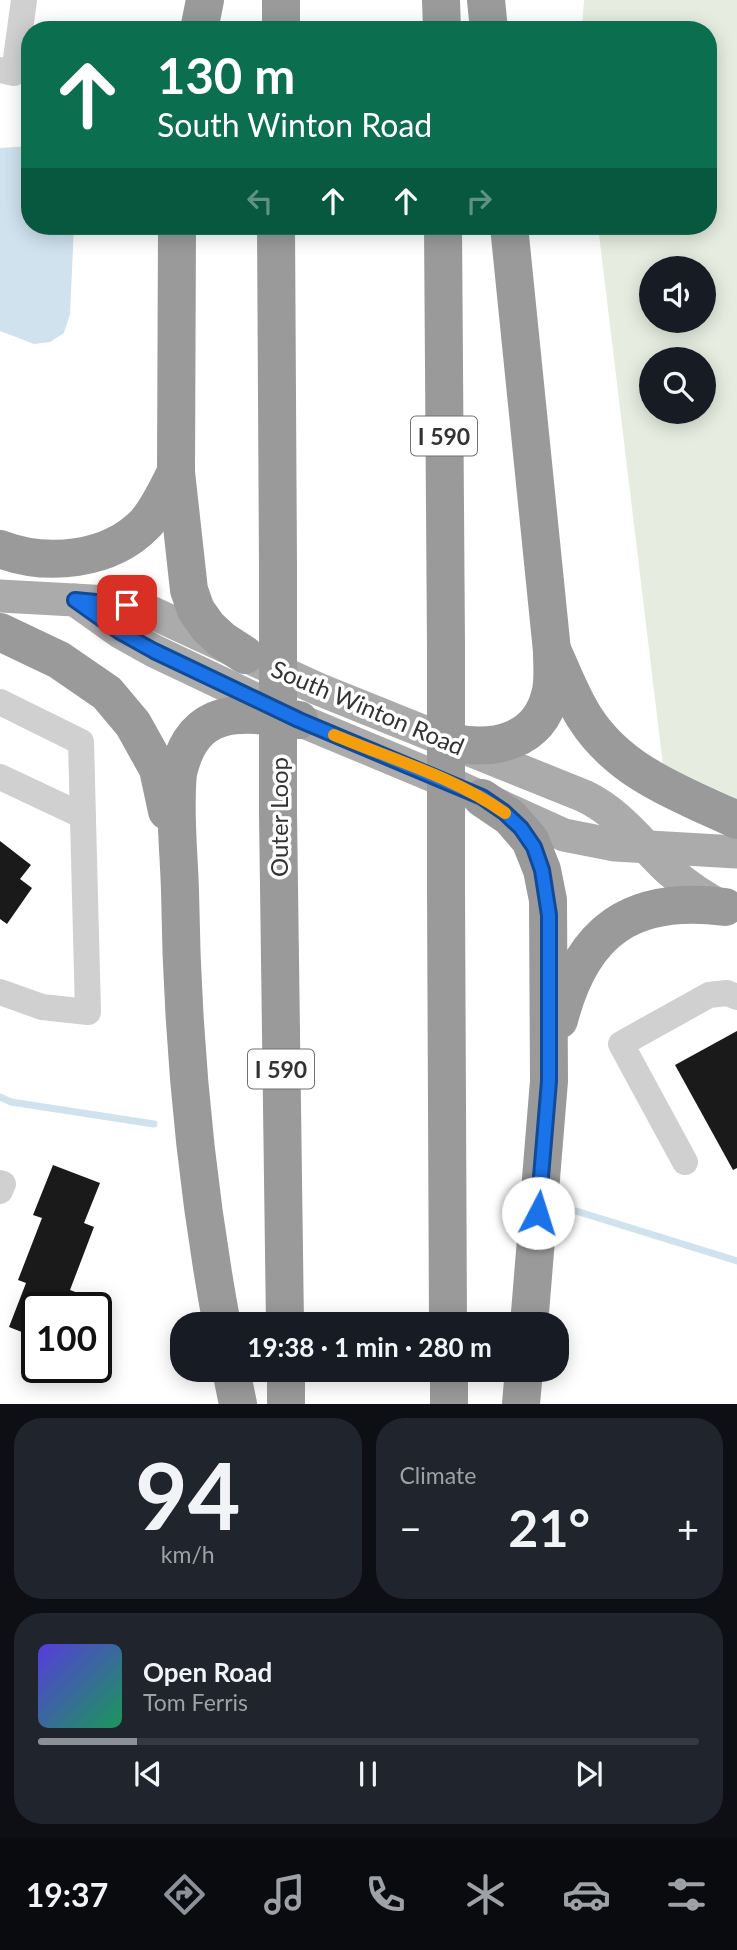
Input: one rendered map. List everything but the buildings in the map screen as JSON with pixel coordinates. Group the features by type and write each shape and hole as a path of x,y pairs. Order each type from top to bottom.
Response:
{"highway":[{"path":"202,21 205,0"},
{"path":"281,0 281,21"},
{"path":"441,0 442,21"},
{"path":"486,0 488,21"},
{"path":"177,235 176,472 187,577 192,600 208,626 222,640 245,655"},
{"name":"Outer Loop","path":"276,235 278,813 285,1312"},
{"name":"I 590","path":"443,235 448,1312"},
{"path":"454,743 474,747 498,745 515,739 529,729 541,715 551,691 552,651 510,235"},
{"path":"0,549 21,555 55,559 106,549 127,538 146,523 176,472"},
{"path":"0,632 59,660 107,693 133,724 158,769 179,868"},
{"path":"552,651 580,710 610,749 654,781 737,820"},
{"path":"220,1312 201,1205 190,1114 183,997 178,773 186,746 207,722 224,717 273,716 299,720"},
{"path":"482,797 521,828 534,847 542,870 549,915 549,1081 530,1312"},
{"path":"549,1081 566,996 576,971 596,942 620,923 653,908 683,904 731,910"},
{"path":"233,1382 237,1404"},
{"path":"286,1382 286,1404"},
{"path":"449,1382 449,1404"},
{"path":"521,1404 523,1382"}],"main road":[{"name":"South Winton Road","path":"0,549 146,647 299,720 482,797 564,835 597,843 737,852"},
{"name":"South Winton Road","path":"0,596 110,602 144,609 326,692 599,803 615,815 690,888 731,910"}],"lane":[{"path":"21,21 24,0"},
{"path":"0,71 14,73 21,22"},
{"path":"0,702 81,742 88,1012 42,1007 0,992"},
{"path":"0,777 83,816"},
{"path":"685,1162 621,1044 709,995 727,993 737,997"},
{"path":"0,1183 0,1191"}],"shaded area":[{"path":"584,0 737,0 737,799 663,765 599,235 717,235 717,21 583,21"}],"water":[{"path":"21,147 21,235 74,235 70,314 64,333 50,342 34,344 0,331 0,148"}],"waterway":[{"path":"0,1097 11,1102 154,1124"},
{"path":"576,1211 737,1261"}],"slow traffic":[{"path":"334,735 482,797 505,813"}],"route":[{"path":"127,605 75,600 120,632 154,651 299,720 482,797 510,817 530,840 546,887 550,929 549,1081 538,1213"}]}
